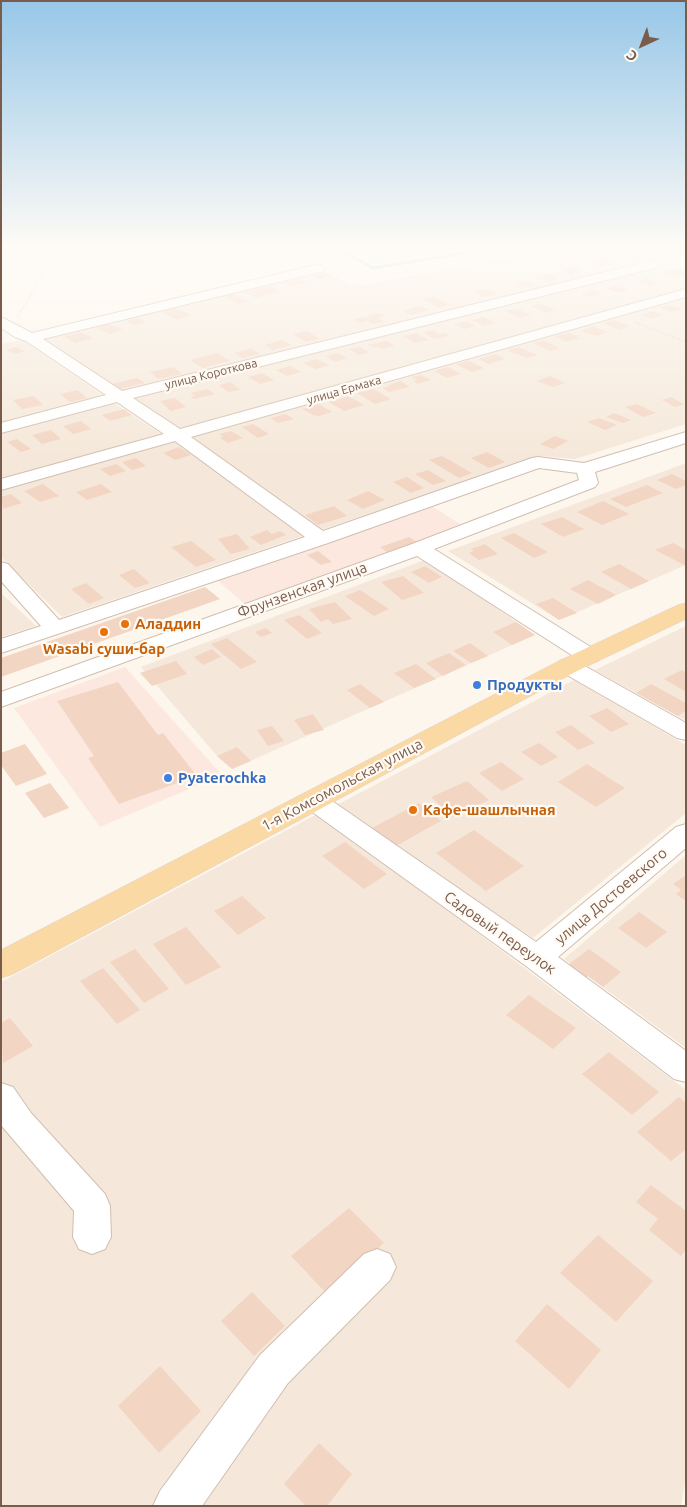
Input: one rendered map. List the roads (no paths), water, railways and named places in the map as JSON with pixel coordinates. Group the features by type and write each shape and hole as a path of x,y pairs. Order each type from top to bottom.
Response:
{"main road":[{"name":"1-я Комсомольская улица","path":"1,965 578,661 686,610"}],"street":[{"path":"12,332 82,317"},
{"name":"улица Короткова","path":"1,428 439,317"},
{"name":"улица Ермака","path":"1,485 602,317"},
{"path":"12,332 179,436 320,539"},
{"path":"1,646 320,539 538,462 585,469 686,436"},
{"name":"Фрунзенская улица","path":"1,700 419,548 588,483 585,469"},
{"path":"419,548 578,661 686,733"},
{"path":"1,568 55,628"},
{"name":"Садовый переулок","path":"313,800 537,958 686,1069"},
{"name":"улица Достоевского","path":"537,958 686,834"},
{"path":"1,1097 19,1123 92,1206 92,1236"},
{"path":"174,1506 274,1369 377,1267"}],"place":[{"name":"Аладдин","path":"125,624"},
{"name":"Wasabi суши-бар","path":"104,632"},
{"name":"Продукты","path":"477,685"},
{"name":"Pyaterochka","path":"168,778"},
{"name":"Кафе-шашлычная","path":"413,810"}]}
